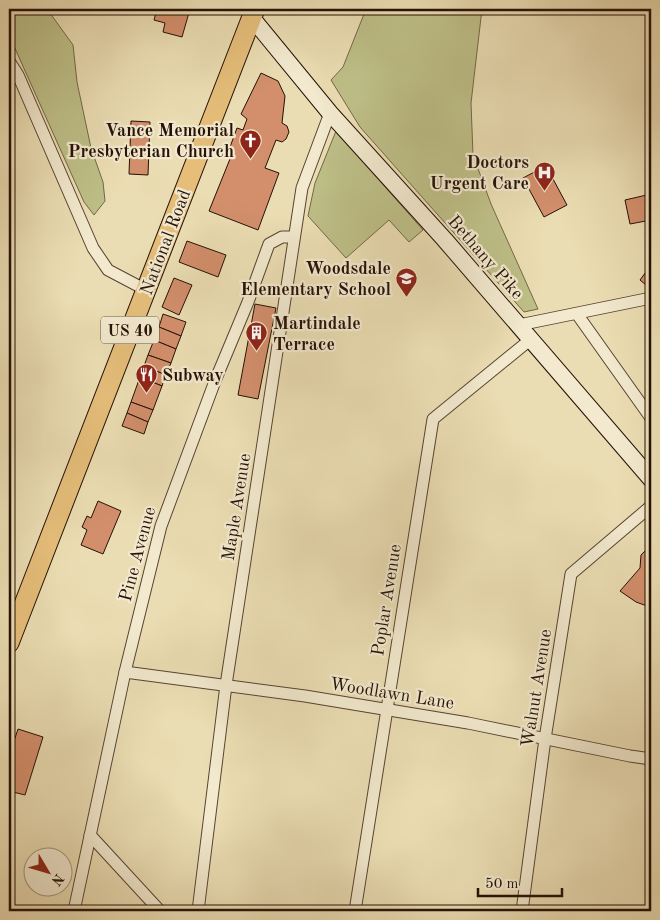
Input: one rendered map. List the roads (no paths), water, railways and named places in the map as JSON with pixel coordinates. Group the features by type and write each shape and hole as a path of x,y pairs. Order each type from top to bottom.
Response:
{"main road":[{"name":"Bethany Pike","path":"251,12 330,113 445,240 651,479"},
{"name":"National Road","path":"9,643 146,290 251,12"}],"street":[{"path":"9,61 18,75 93,248 108,270 146,290"},
{"name":"Maple Avenue","path":"198,911 226,684 302,188 330,113"},
{"name":"Pine Avenue","path":"74,911 125,672 161,526 269,244 282,237 294,238"},
{"path":"519,325 651,298"},
{"path":"577,314 651,418"},
{"name":"Poplar Avenue","path":"356,911 432,419 531,339"},
{"name":"Walnut Avenue","path":"522,911 545,739 571,574 651,506"},
{"name":"Woodlawn Lane","path":"125,672 226,684 468,722 651,759"},
{"path":"90,835 160,911"}],"place":[{"name":"Vance Memorial Presbyterian Church","path":"250,159"},
{"name":"Doctors Urgent Care","path":"545,191"},
{"name":"Woodsdale Elementary School","path":"407,297"},
{"name":"Martindale Terrace","path":"257,352"},
{"name":"Subway","path":"146,394"}]}
